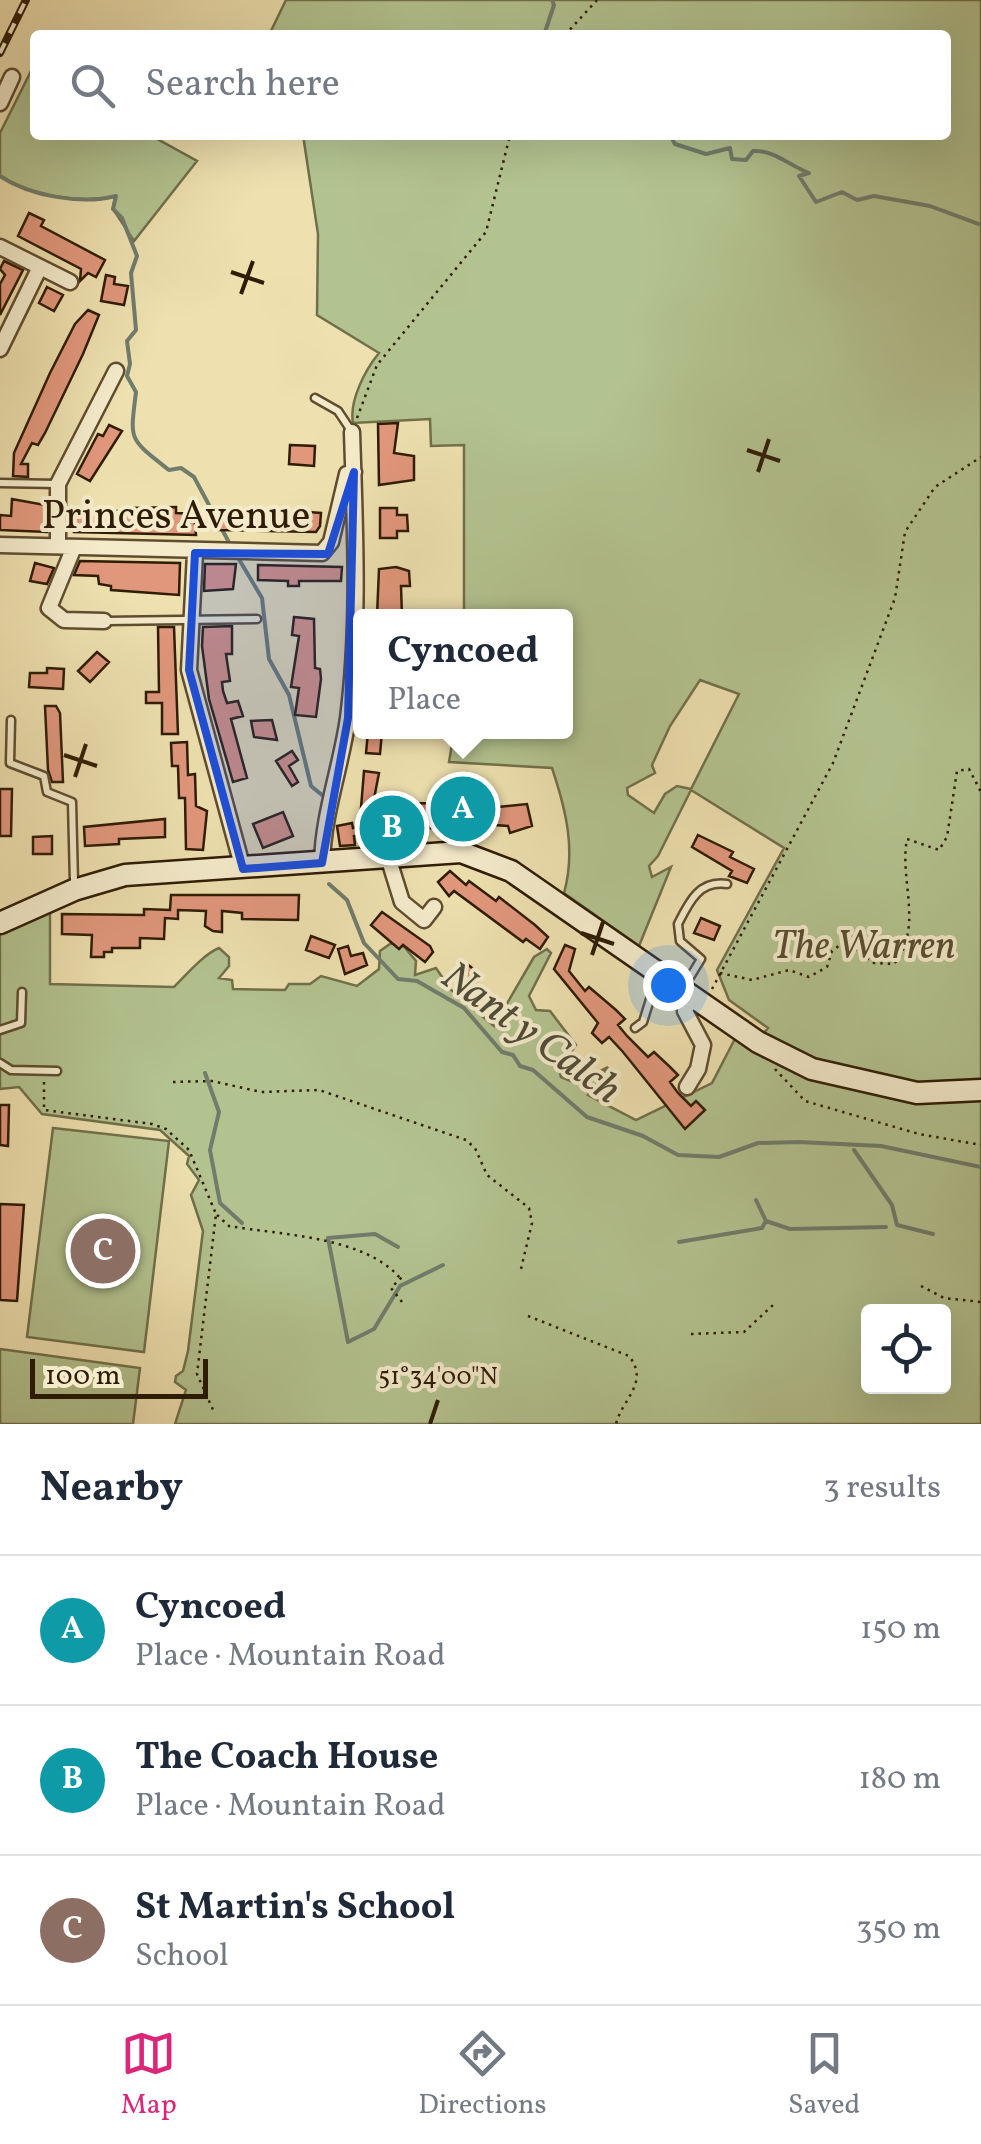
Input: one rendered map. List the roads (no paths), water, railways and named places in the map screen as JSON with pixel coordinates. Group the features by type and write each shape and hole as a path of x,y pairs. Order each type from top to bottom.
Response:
{"main road":[{"path":"0,923 74,890 163,870 243,869 461,852 488,859 770,1049 812,1069 916,1092 981,1090"}],"street":[{"path":"0,102 12,77"},
{"path":"0,247 70,282"},
{"path":"0,349 40,267"},
{"path":"58,546 58,484 116,371"},
{"path":"352,432 355,609"},
{"name":"Princes Avenue","path":"0,545 195,553 322,553 331,542 347,474 354,472"},
{"path":"74,547 49,608 64,620 104,621"},
{"path":"195,553 192,683 243,869"},
{"path":"322,863 348,718 353,637"},
{"path":"388,857 402,902 424,920 434,907"},
{"path":"687,1087 698,1069 704,1046 684,1011 693,995"}],"lane":[{"path":"0,311 15,319"},
{"path":"314,398 338,411 352,432"},
{"path":"0,482 58,484"},
{"path":"104,621 256,619"},
{"path":"11,720 10,763 44,776 47,792 72,802 74,890"},
{"path":"693,995 701,958 680,941 678,924 701,888 712,882 727,884"},
{"path":"635,1028 643,1022 658,971"},
{"path":"0,1030 21,1022 22,992"},
{"path":"0,1063 11,1070 57,1071"}],"waterway":[{"path":"546,30 552,0"},
{"path":"673,140 706,154 730,148 732,159 746,160 753,151 775,155 809,173 799,176 816,202 842,192 857,200 874,196 930,206 981,225"},
{"name":"Nant y Calch","path":"0,176 26,189 56,197 116,196 113,209 122,218 137,256 131,273 136,330 127,341 127,376 136,392 135,437 169,470 181,468 194,477 232,548"},
{"name":"Nant y Calch","path":"237,556 262,598 269,659 289,695 311,786 322,795"},
{"name":"Nant y Calch","path":"329,884 347,900 364,943 398,979 417,981 464,1008 502,1052 513,1055 520,1066 533,1070 587,1117 643,1136 678,1155 719,1157 758,1143 799,1142 881,1146 981,1167"},
{"path":"205,1073 219,1112 210,1150 220,1203 242,1223"},
{"path":"854,1150 892,1205 897,1225 933,1234"},
{"path":"679,1242 762,1228 766,1221 756,1200"},
{"path":"766,1221 790,1229 886,1227"},
{"path":"398,1247 375,1234 328,1238 348,1342 374,1329 400,1286 443,1265"}],"railway":[{"path":"0,53 26,0"}],"place":[{"name":"Cyncoed","path":"463,809"},
{"name":"The Coach House","path":"392,828"},
{"name":"St Martin's School","path":"103,1251"}],"park label":[{"name":"The Warren","path":"864,944"}]}
